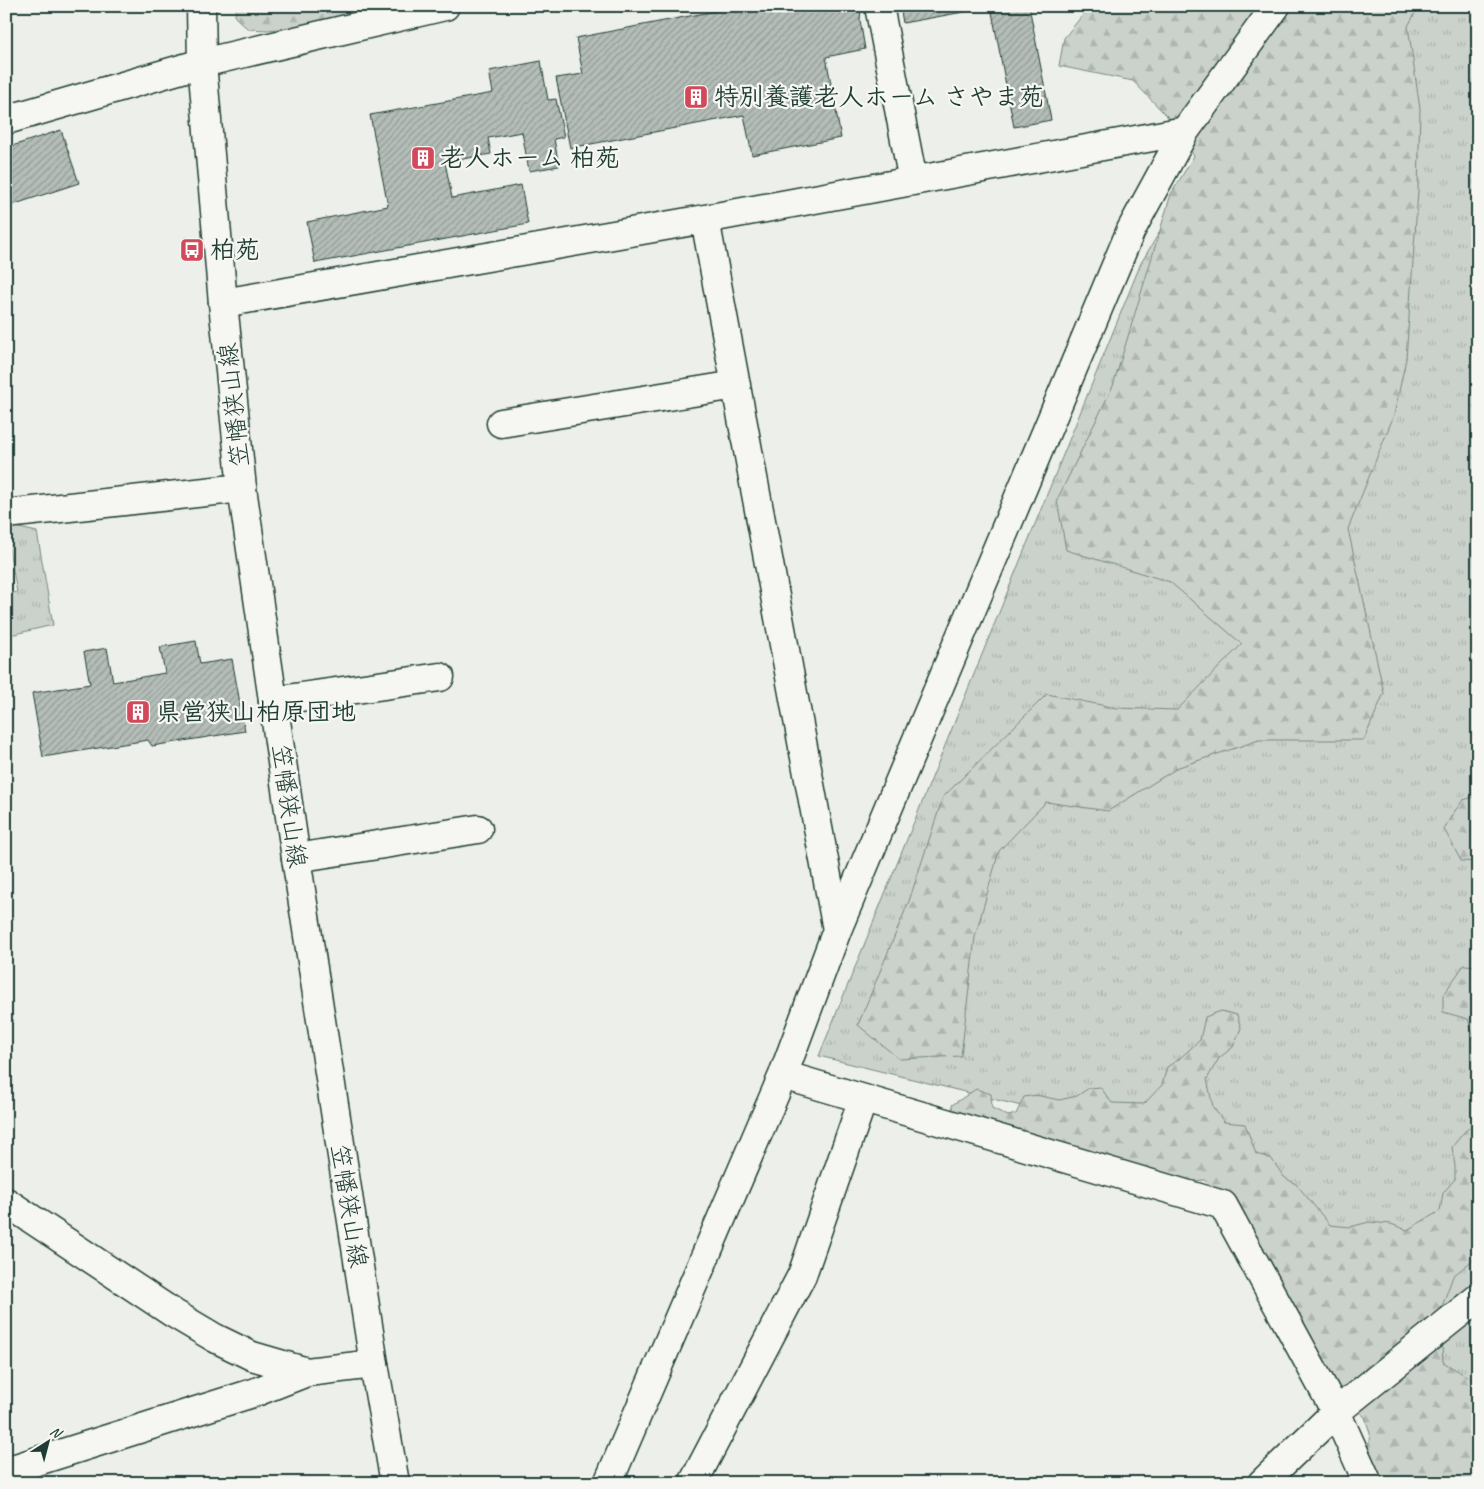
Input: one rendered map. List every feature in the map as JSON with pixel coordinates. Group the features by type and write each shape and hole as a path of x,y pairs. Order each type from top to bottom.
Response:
{"street":[{"name":"笠幡狭山線","path":"201,6 202,62 223,303 242,488 296,858 374,1364 395,1483"},
{"path":"6,120 202,62 445,6"},
{"path":"879,6 913,181"},
{"path":"608,1483 782,1074 837,930 1131,230 1185,131 1276,6"},
{"path":"223,303 705,219 1185,131"},
{"path":"705,219 837,930"},
{"path":"501,423 736,385"},
{"path":"6,514 242,488"},
{"path":"273,701 440,677"},
{"path":"296,858 478,829"},
{"path":"782,1074 1223,1205 1336,1412 1368,1483"},
{"path":"693,1483 802,1275 863,1099"},
{"path":"6,1202 173,1313 215,1338 252,1356 308,1372"},
{"path":"1262,1483 1336,1412 1478,1298"},
{"path":"6,1471 256,1392 308,1372 374,1364"}],"green space":[{"path":"236,6 425,6 300,27 267,30 248,29 235,17"},
{"path":"1090,6 1419,6 1408,26 1420,109 1418,191 1406,359 1394,415 1348,529 1384,693 1364,740 1259,740 1179,767 1108,811 1046,802 999,851 975,937 961,1056 899,1059 858,1025 909,901 943,797 1047,694 1116,708 1177,710 1242,644 1170,582 1066,550 1057,500 1113,386 1171,194 1194,156 1167,116 1133,81 1059,66 1064,38"},
{"path":"1300,6 1478,6 1478,1428 1240,1160 819,1056 1141,263 1224,125"},
{"path":"6,525 37,532 53,625 6,636 6,594 17,592"},
{"path":"1478,796 1478,862 1461,861 1444,829 1463,800"},
{"path":"1464,965 1478,966 1478,1045 1476,1044 1468,1019 1443,1012 1443,995"},
{"path":"1221,1011 1237,1015 1241,1028 1233,1047 1219,1058 1207,1079 1213,1107 1224,1122 1245,1124 1256,1154 1271,1158 1284,1177 1297,1185 1330,1225 1350,1227 1369,1222 1391,1224 1407,1230 1440,1211 1443,1193 1455,1179 1452,1147 1465,1131 1478,1122 1478,1256 1453,1276 1440,1312 1443,1362 1478,1383 1478,1483 1391,1483 1370,1467 1368,1449 1370,1433 1365,1417 1339,1396 1267,1264 1250,1226 1230,1200 1204,1180 1182,1182 954,1117 952,1105 976,1089 991,1094 992,1108 1008,1116 1016,1114 1024,1097 1036,1095 1059,1100 1077,1096 1089,1088 1100,1087 1112,1103 1144,1104 1162,1085 1167,1067 1200,1040 1205,1017"}],"building":[{"name":"特別養護老人ホーム さやま苑","path":"731,6 859,6 861,8 860,20 865,49 826,57 841,138 752,155 744,115 570,148 556,78 583,74 576,38 731,8"},
{"path":"900,6 1029,6 1051,120 1014,127 991,7 903,23"},
{"name":"老人ホーム 柏苑","path":"541,61 548,100 556,99 564,137 554,139 559,166 529,171 522,132 488,138 491,154 445,162 452,198 521,185 528,224 315,263 307,222 388,206 370,115 493,93 489,71"},
{"path":"61,130 79,183 6,207 6,148"},
{"name":"県営狭山柏原団地","path":"196,641 200,664 232,659 245,731 152,746 148,740 43,757 32,693 90,684 84,652 107,648 113,682 165,673 160,647"}],"place":[{"name":"特別養護老人ホーム さやま苑","path":"696,97"},
{"name":"老人ホーム 柏苑","path":"423,158"},
{"name":"柏苑","path":"192,250"},
{"name":"県営狭山柏原団地","path":"138,712"}]}
